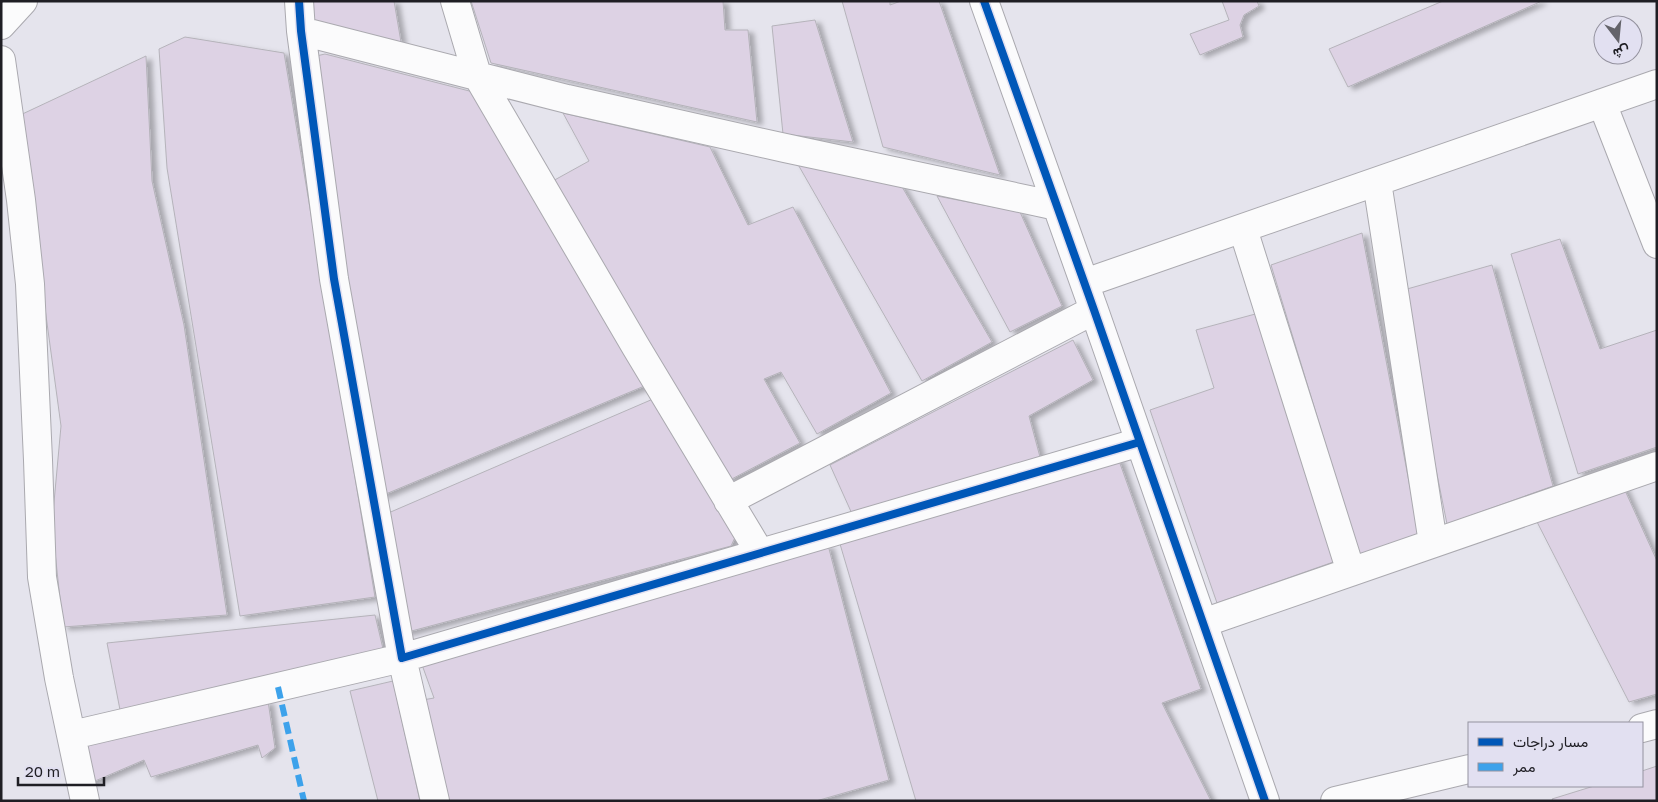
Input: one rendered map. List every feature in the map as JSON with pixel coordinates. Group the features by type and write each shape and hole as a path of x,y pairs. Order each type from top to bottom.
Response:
{"street":[{"path":"1,25 23,1"},
{"path":"299,1 301,31 334,279 402,658 435,801"},
{"path":"455,1 477,75 760,553"},
{"path":"984,1 1085,284 1265,801"},
{"path":"301,31 567,98 775,146 1056,206"},
{"path":"1,60 21,200 30,284 42,577 59,678 85,801"},
{"path":"1085,284 1657,84"},
{"path":"1602,103 1657,244"},
{"path":"1377,182 1433,544"},
{"path":"1243,228 1351,572"},
{"path":"728,501 1094,310"},
{"path":"72,735 402,658 1140,442"},
{"path":"1203,623 1657,466"},
{"path":"1643,728 1657,724"},
{"path":"1336,801 1468,769"}],"building":[{"path":"309,1 394,1 401,42 313,23"},
{"path":"471,1 723,1 725,30 748,30 757,122 491,63"},
{"path":"842,1 890,1 890,5 901,1 939,1 1000,175 883,147"},
{"path":"1222,1 1257,1 1259,6 1244,15 1240,25 1243,37 1200,55 1190,34 1229,20"},
{"path":"1443,1 1542,1 1348,87 1329,49"},
{"path":"815,20 853,142 783,134 772,26"},
{"path":"185,37 284,53 375,597 240,616 167,168 159,49"},
{"path":"325,54 481,94 654,382 381,496 312,57"},
{"path":"146,56 152,181 184,325 227,615 63,627 52,524 61,426 16,117"},
{"path":"563,113 710,147 748,225 793,207 891,393 817,434 781,372 764,379 800,443 728,481 551,182 589,161"},
{"path":"796,161 901,185 992,342 922,381"},
{"path":"937,196 1020,212 1062,306 1010,332"},
{"path":"1362,233 1419,535 1360,558 1271,265"},
{"path":"1560,239 1600,349 1657,330 1657,447 1578,474 1511,254"},
{"path":"1492,265 1553,486 1447,524 1400,291"},
{"path":"1259,313 1339,560 1217,603 1150,410 1214,388 1196,330"},
{"path":"1073,340 1093,380 1029,416 1040,457 853,516 830,465"},
{"path":"660,396 738,531 731,546 404,633 386,514"},
{"path":"1118,458 1201,689 1162,703 1211,801 916,801 840,544"},
{"path":"1623,486 1657,561 1657,694 1629,702 1535,518"},
{"path":"828,545 889,780 816,801 446,801 417,701 434,698 421,662"},
{"path":"375,615 384,653 121,715 107,643"},
{"path":"393,681 420,801 378,801 350,691"},
{"path":"268,701 275,748 262,758 258,745 151,777 144,760 88,784 78,746"},
{"path":"1657,766 1657,801 1553,801 1552,799 1591,787 1643,787 1643,771"}],"marked path":[{"path":"278,687 304,801"}],"cycle path":[{"path":"299,1 301,31 334,279 402,658 1140,442"},
{"path":"984,1 1265,801"}]}
